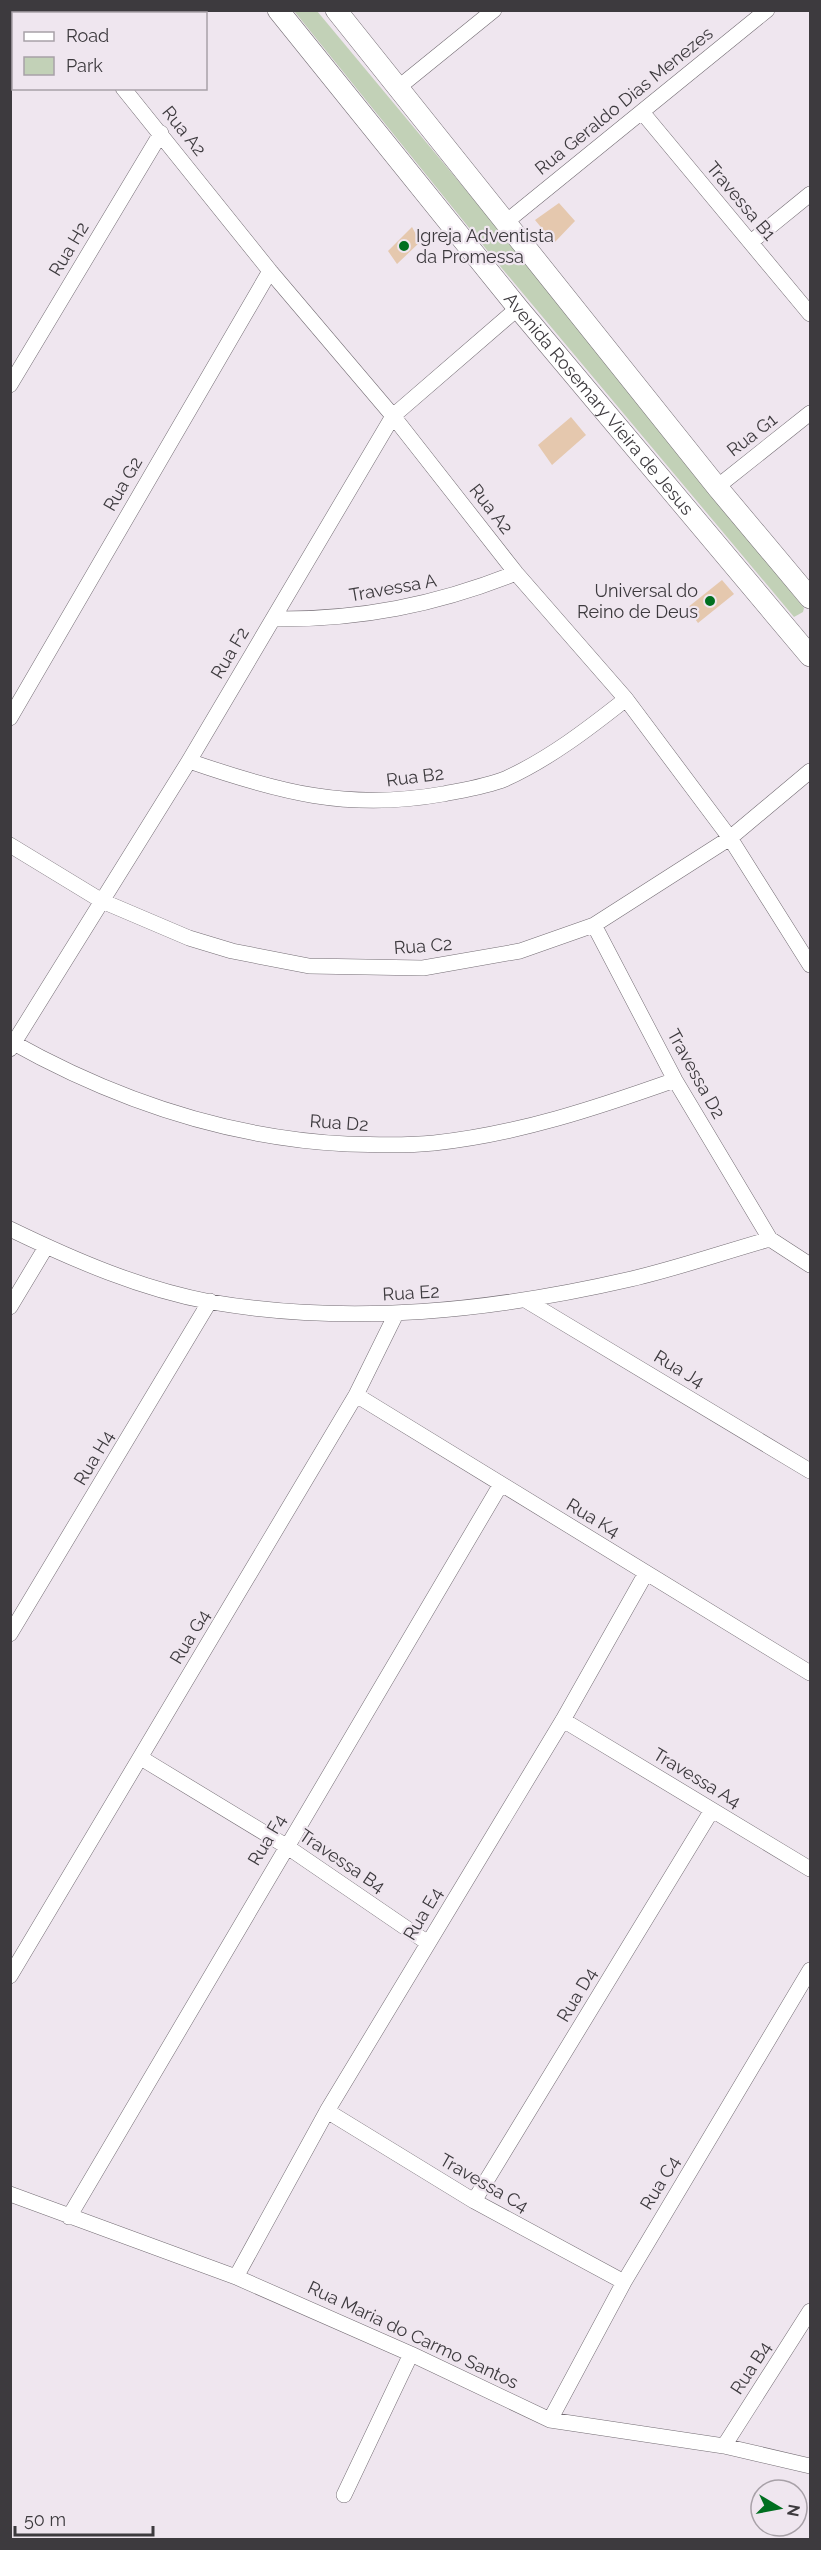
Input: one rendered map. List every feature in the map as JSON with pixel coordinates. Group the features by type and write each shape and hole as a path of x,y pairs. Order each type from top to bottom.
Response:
{"street":[{"name":"Avenida Rosemary Vieira de Jesus","path":"278,10 518,308 808,647"},
{"name":"Avenida Rosemary Vieira de Jesus","path":"336,10 717,487 810,598"},
{"path":"399,87 494,10"},
{"name":"Rua Geraldo Dias Menezes","path":"506,222 767,10"},
{"name":"Rua A2","path":"125,90 161,132 270,271 393,416 516,573 626,699 730,838 810,965"},
{"name":"Travessa B1","path":"642,112 810,314"},
{"name":"Rua H2","path":"10,385 161,132"},
{"path":"751,242 810,194"},
{"name":"Rua G2","path":"10,718 270,271"},
{"name":"Rua F2","path":"12,1044 189,761 393,416 518,308"},
{"name":"Rua G1","path":"717,487 810,413"},
{"name":"Travessa A","path":"273,619 314,619 392,610 461,594 516,573"},
{"name":"Rua B2","path":"189,761 246,781 321,798 369,801 426,797 477,788 502,780 549,756 626,699"},
{"name":"Rua C2","path":"10,845 102,901 189,938 232,951 309,966 423,968 520,951 594,925 730,838 810,771"},
{"name":"Travessa D2","path":"594,925 675,1080 770,1239"},
{"name":"Rua D2","path":"12,1044 132,1100 217,1126 269,1136 376,1145 432,1143 540,1125 675,1080"},
{"name":"Rua E2","path":"10,1229 46,1247 116,1275 210,1302 271,1310 396,1314 471,1309 527,1301 631,1279 770,1239"},
{"path":"770,1239 810,1265"},
{"path":"10,1307 46,1247"},
{"name":"Rua J4","path":"527,1301 810,1471"},
{"name":"Rua H4","path":"10,1634 210,1302"},
{"name":"Rua G4","path":"10,1976 356,1395 396,1314"},
{"name":"Rua K4","path":"356,1395 810,1673"},
{"name":"Rua F4","path":"69,2217 501,1484"},
{"name":"Rua E4","path":"236,2277 327,2111 563,1720 646,1573"},
{"name":"Travessa A4","path":"563,1720 810,1869"},
{"name":"Travessa B4","path":"141,1758 286,1846 428,1943"},
{"name":"Rua D4","path":"474,2201 712,1810"},
{"name":"Rua C4","path":"550,2420 624,2282 810,1970"},
{"name":"Travessa C4","path":"327,2111 474,2201 624,2282"},
{"name":"Rua Maria do Carmo Santos","path":"10,2194 236,2277 550,2420 724,2446 810,2466"},
{"name":"Rua B4","path":"724,2446 810,2311"},
{"path":"344,2495 411,2355"}],"green space":[{"path":"294,11 317,11 544,284 804,608 803,612 794,617 495,260"}],"building":[{"path":"559,203 575,221 554,243 535,220"},
{"name":"Igreja Adventista da Promessa","path":"412,227 420,242 397,264 388,251"},
{"path":"571,417 586,435 552,465 538,445"},
{"name":"Universal do Reino de Deus","path":"722,580 734,594 698,623 687,608"}],"place":[{"name":"Igreja Adventista da Promessa","path":"404,246"},
{"name":"Universal do Reino de Deus","path":"710,601"}]}
